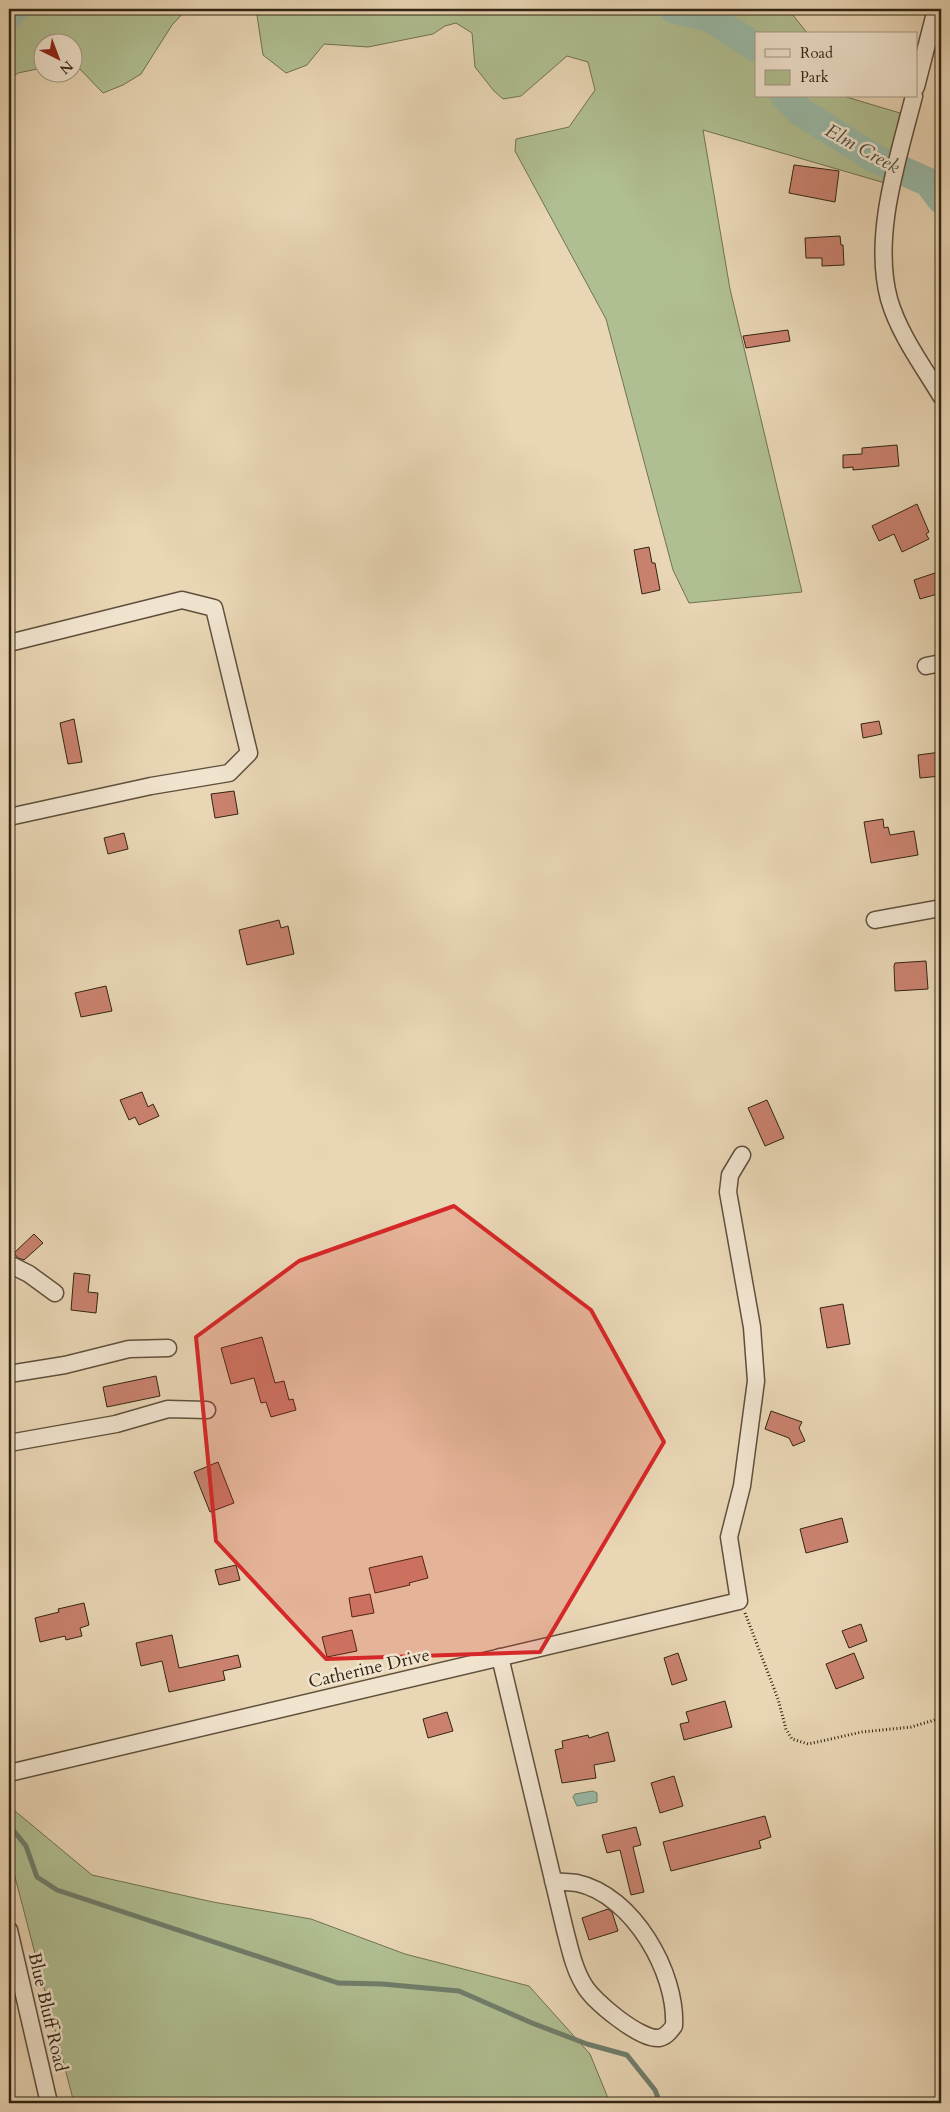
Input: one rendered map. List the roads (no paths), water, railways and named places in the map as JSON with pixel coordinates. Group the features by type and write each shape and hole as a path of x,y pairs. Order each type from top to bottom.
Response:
{"street":[{"path":"918,79 936,9"},
{"path":"913,98 891,190 884,239 884,268 889,299 901,329 941,396"},
{"path":"9,644 182,600 214,608 248,753 229,773 151,786 9,817"},
{"path":"875,920 941,908"},
{"name":"Catherine Drive","path":"9,1773 739,1601 729,1537 742,1486 756,1381 752,1328 728,1192 730,1176 742,1155"},
{"path":"9,1264 29,1274 56,1293"},
{"path":"9,1374 65,1364 129,1349 168,1348"},
{"path":"9,1443 116,1424 168,1409 207,1410"},
{"path":"500,1658 574,1965 584,1987 604,2008 648,2036 658,2038 666,2036 674,2026 675,2011 665,1971 637,1925 623,1909 593,1890 577,1883 554,1881"},
{"name":"Blue Bluff Road","path":"9,1930 16,1992 49,2103"}],"waterway":[{"name":"Elm Creek","path":"9,15 14,9"},
{"name":"Elm Creek","path":"674,9 709,17 755,46"},
{"name":"Elm Creek","path":"787,98 801,112 874,158 928,182 941,199"},
{"path":"9,1825 26,1846 37,1877 57,1890 338,1983 382,1984 459,1991 532,2023 587,2044 627,2055 655,2090 660,2103"}]}
